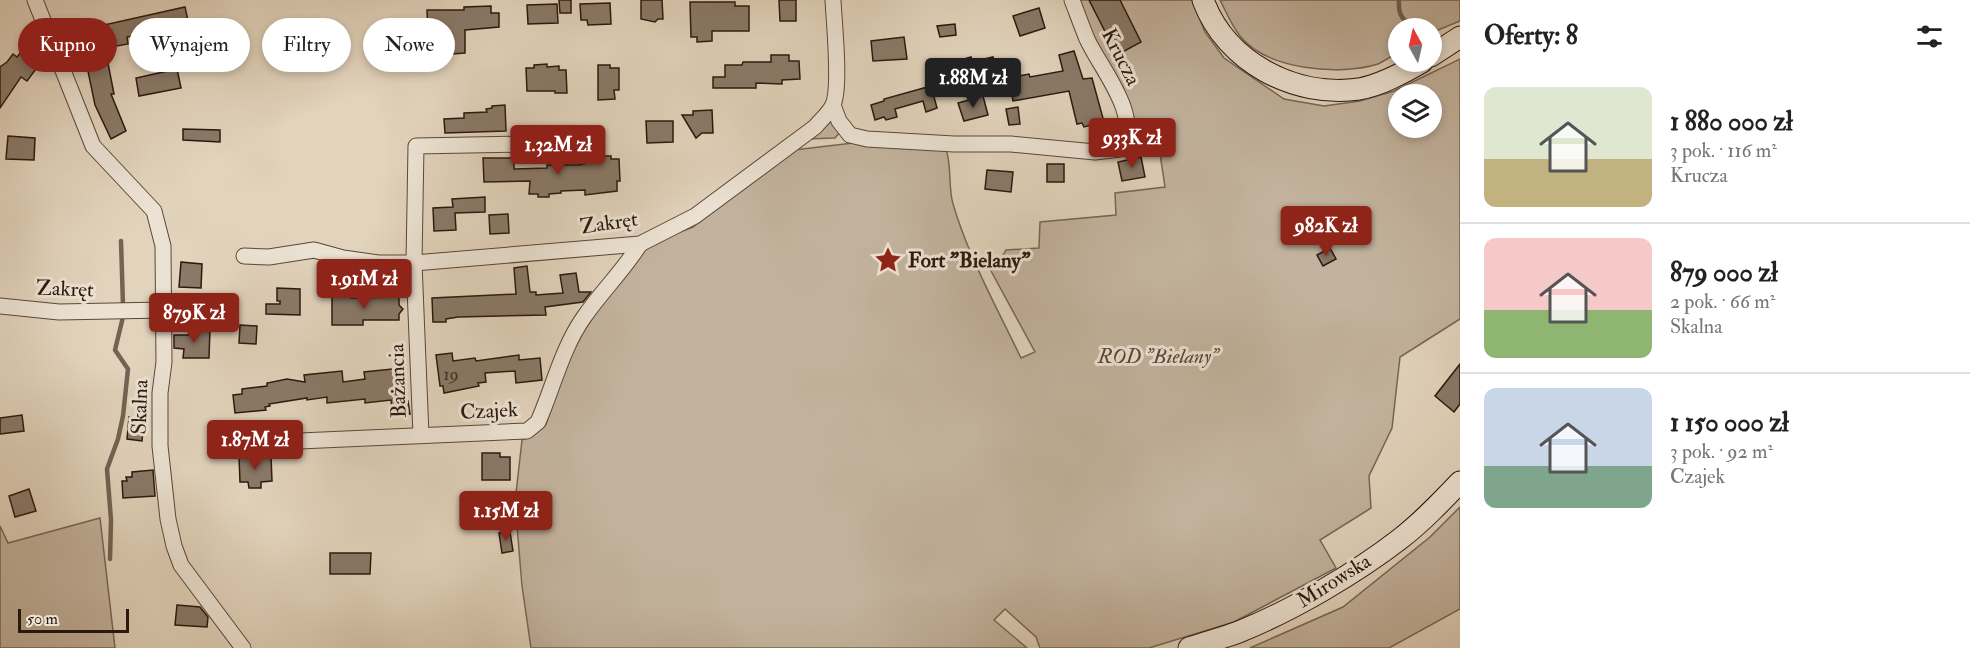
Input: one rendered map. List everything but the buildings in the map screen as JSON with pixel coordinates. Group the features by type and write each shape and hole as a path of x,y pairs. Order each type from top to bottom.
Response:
{"main road":[{"path":"1203,0 1216,26 1236,50 1265,72 1299,86 1339,91 1379,84 1402,72"},
{"path":"1442,49 1460,37"},
{"name":"Mirowska","path":"1189,648 1240,631 1288,609 1345,576 1399,540 1460,482"}],"street":[{"name":"Skalna","path":"36,0 93,146 154,211 163,246 164,362 160,393 160,446 168,519 181,565 243,648"},
{"path":"833,105 836,90 834,0"},
{"name":"Krucza","path":"833,105 839,121 850,135 867,139 954,144 1011,144 1095,152 1120,149 1128,134 1126,116 1110,76 1088,41 1072,0"},
{"name":"Zakręt","path":"244,256 269,257 314,250 343,258 378,263 414,263 640,244 695,216 716,202 815,127 833,105"},
{"name":"Bażancia","path":"421,435 414,263 416,146 586,143"},
{"name":"Czajek","path":"233,444 527,431 538,422 571,341 583,318 640,244"},
{"name":"Zakręt","path":"0,306 59,312 164,310"}],"green space":[{"name":"ROD \"Bielany\"","path":"1080,0 1192,0 1205,32 1224,58 1284,99 1324,106 1360,101 1388,93 1388,138 1442,138 1442,84 1408,84 1433,72 1442,72 1442,68 1460,59 1460,319 1400,357 1392,428 1369,476 1371,508 1320,540 1336,568 1234,622 1149,648 1040,648 1036,637 1005,609 994,620 1027,648 531,648 522,586 515,502 522,440 535,434 546,424 573,343 648,244 693,227 794,150 853,143 946,149 953,204 960,224 975,263 1021,358 1035,352 984,258 1002,257 1006,250 1039,248 1040,222 1116,215 1115,193 1165,187 1156,127 1136,126 1123,87 1093,40"},
{"path":"1220,0 1460,0 1460,21 1442,28 1442,18 1388,18 1388,58 1378,64 1362,68 1325,69 1286,63 1252,47 1240,36"},
{"path":"830,114 840,132 835,138 807,139"},
{"path":"1460,507 1460,609 1389,648 1250,648 1343,607 1430,537"},
{"path":"100,518 115,648 0,648 0,526 8,543"}],"waterway":[{"path":"1399,0 1400,14 1403,18"},
{"path":"121,241 123,305"},
{"path":"110,559 111,520 107,469 118,439 123,416 128,369 115,350 123,317"}],"place":[{"name":"Fort \"Bielany\"","path":"888,260"}]}
